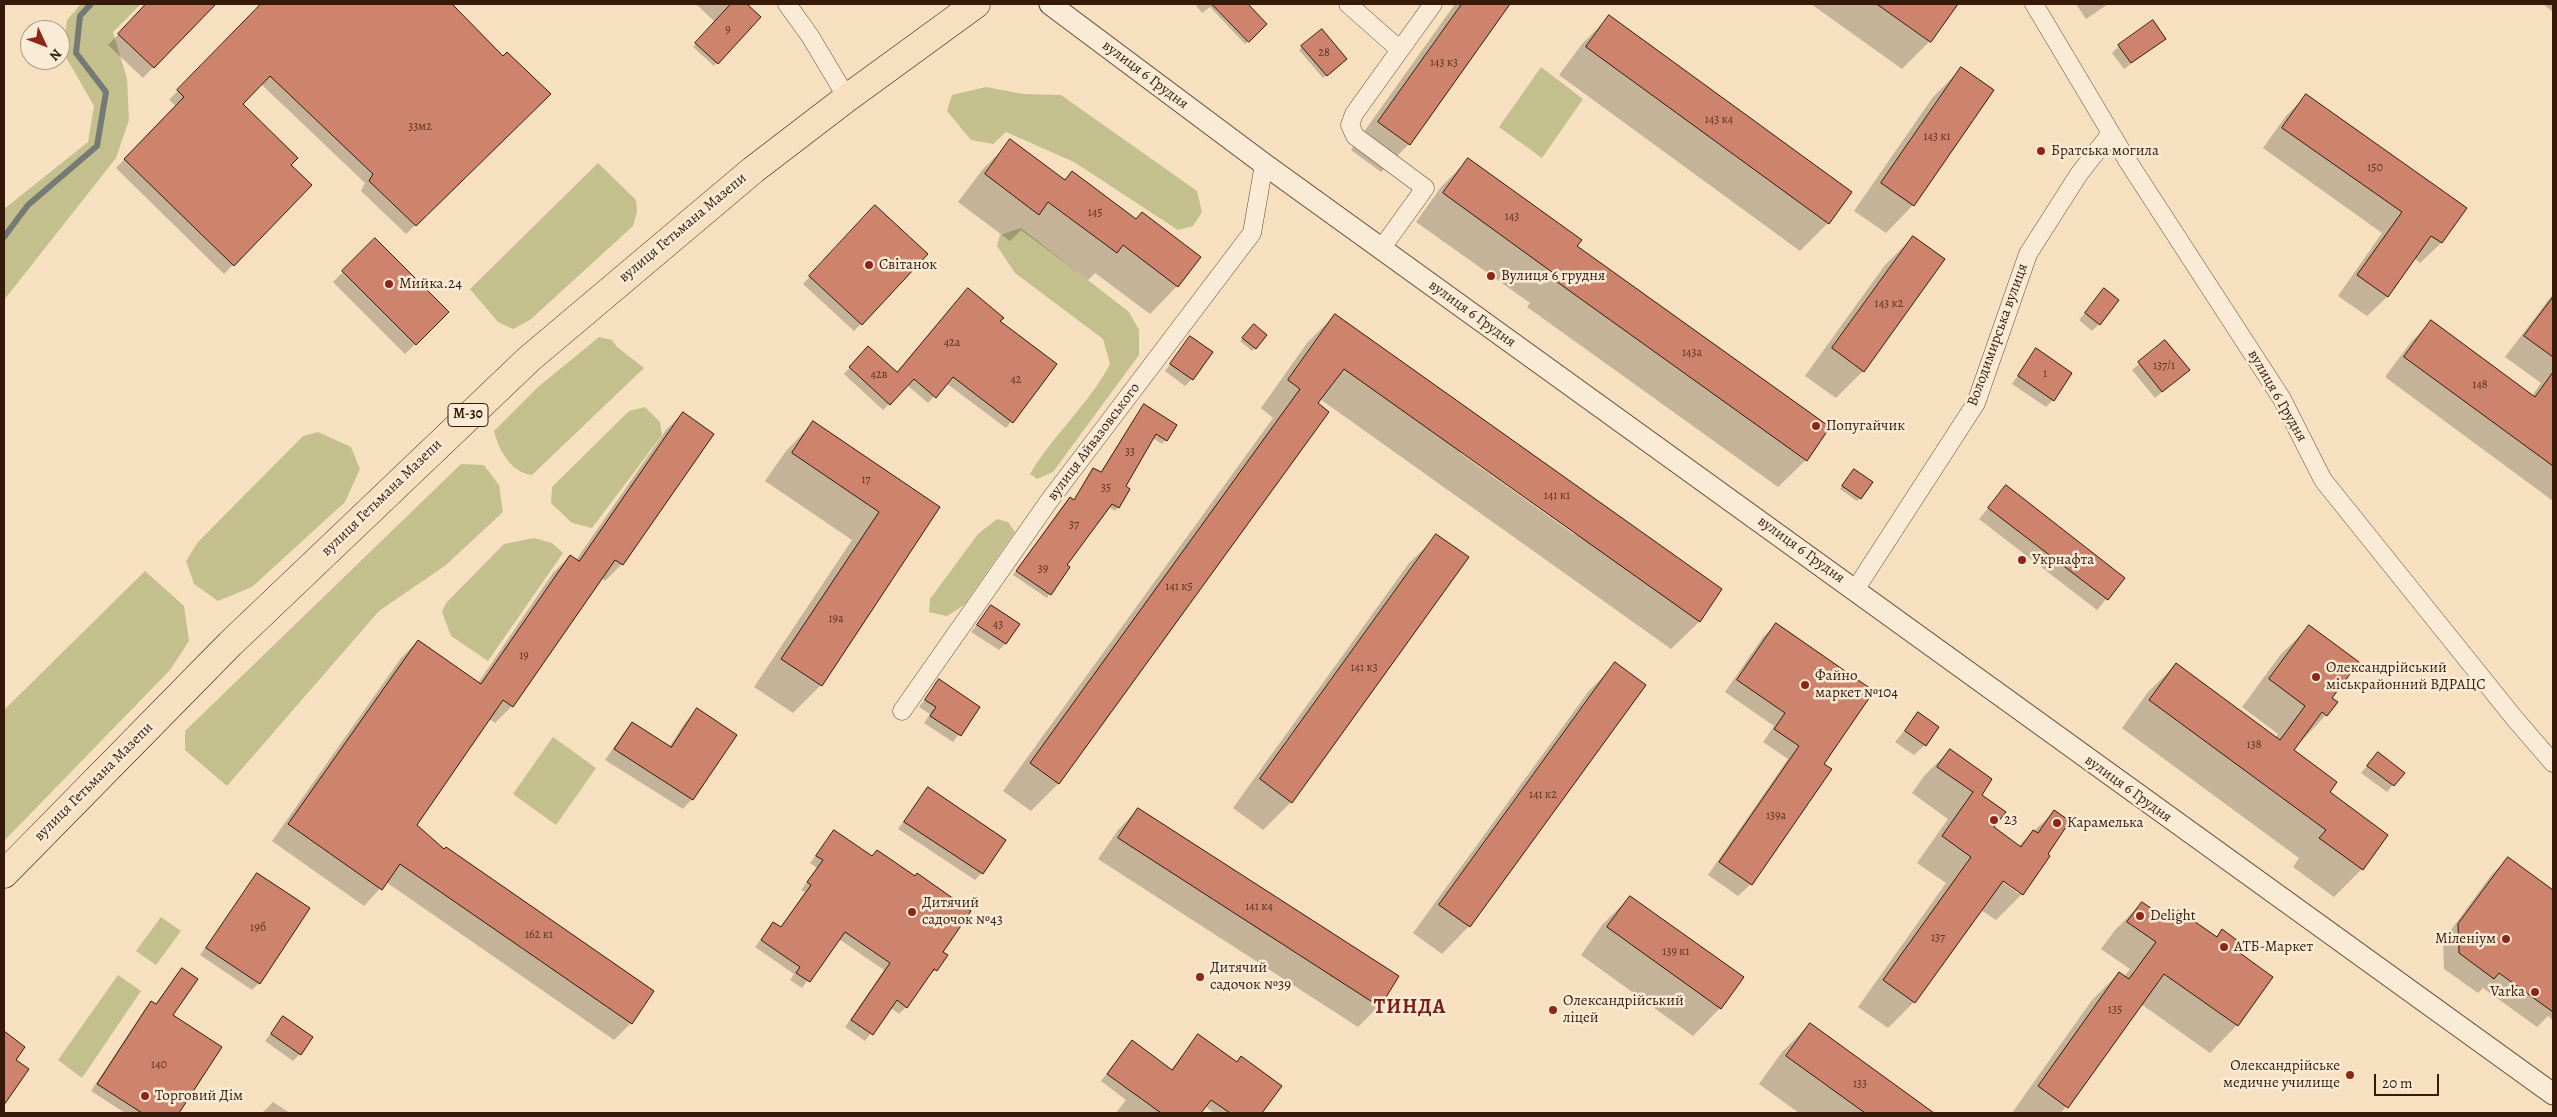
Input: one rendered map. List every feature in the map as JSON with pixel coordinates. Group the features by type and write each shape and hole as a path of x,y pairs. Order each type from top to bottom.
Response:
{"highway":[{"name":"вулиця Гетьмана Мазепи","path":"4,874 230,644 528,359 738,182 847,98 976,4"}],"street":[{"path":"787,4 810,36 847,98"},
{"name":"вулиця 6 Грудня","path":"1050,4 1381,249 2553,1094"},
{"path":"1348,4 1400,50"},
{"path":"1381,249 1425,188 1355,136 1350,125 1354,114 1433,4"},
{"name":"вулиця 6 Грудня","path":"2042,8 2111,133 2282,398 2323,480 2515,719 2553,762"},
{"name":"Володимирська вулиця","path":"1855,590 1976,403 2028,254 2079,174 2111,133"},
{"name":"вулиця Айвазовського","path":"902,712 1049,501 1252,234 1264,164"}],"shaded area":[{"path":"81,4 141,4 113,32 127,79 129,120 116,158 4,300 4,209 88,142 94,106 70,64 70,20 67,20"},
{"path":"1541,67 1583,99 1542,158 1499,127"},
{"path":"986,87 1023,94 1061,95 1197,191 1202,212 1193,226 1178,230 1074,162 1006,132 993,144 971,140 947,111 952,95"},
{"path":"598,163 636,200 637,212 633,226 530,320 513,329 498,322 470,289"},
{"path":"1021,228 1129,312 1139,330 1139,355 1053,472 1037,479 1030,474 1049,446 1092,393 1110,364 1103,339 1015,273 997,246 1000,235"},
{"path":"599,337 612,340 617,347 644,368 532,475 517,470 502,452 494,431 538,387"},
{"path":"645,407 660,422 662,435 592,528 572,523 551,503 552,487 629,411"},
{"path":"318,432 351,447 360,469 345,502 252,587 218,601 194,584 186,561 198,542 303,436"},
{"path":"461,464 484,465 499,485 503,512 446,565 379,611 227,786 185,750 185,731"},
{"path":"997,519 1008,522 1015,532 964,605 947,616 929,612 930,599 978,534"},
{"path":"534,538 552,543 563,553 488,661 451,636 442,612 446,603 504,544"},
{"path":"145,571 184,606 189,641 170,670 4,841 4,710"},
{"path":"553,737 596,768 556,825 513,794"},
{"path":"161,917 181,931 156,965 136,951"},
{"path":"118,975 141,991 82,1078 58,1060"}],"building":[{"path":"146,4 216,4 154,68 118,34"},
{"path":"261,4 452,4 503,56 507,52 551,94 416,226 369,181 373,174 270,76 243,104 298,158 291,165 312,185 234,266 124,159 184,97 177,90"},
{"path":"731,4 747,4 761,17 718,64 695,43"},
{"path":"1212,4 1248,4 1267,24 1249,42"},
{"path":"1462,4 1510,4 1410,145 1378,122"},
{"path":"1877,4 1958,4 1931,42"},
{"path":"1609,15 1852,192 1829,224 1586,47"},
{"path":"2153,20 2166,39 2131,63 2118,45"},
{"path":"1322,29 1347,59 1327,76 1301,46"},
{"path":"1961,67 1994,90 1914,206 1881,183"},
{"path":"2306,94 2467,208 2442,243 2431,236 2388,297 2357,275 2402,212 2282,128"},
{"path":"1010,139 1065,180 1072,171 1136,219 1142,212 1201,257 1178,287 1123,245 1117,253 1048,202 1039,215 985,174"},
{"path":"1468,158 1582,240 1577,246 1830,427 1807,461 1553,279 1556,275 1443,193"},
{"name":"Світанок","path":"875,205 928,254 862,325 809,276"},
{"path":"1913,236 1945,259 1864,372 1832,348"},
{"name":"Мийка.24","path":"375,238 449,312 416,345 342,271"},
{"path":"968,288 1004,318 1000,321 1057,364 1013,423 953,377 936,398 914,379 890,405 849,367 868,346 897,372"},
{"path":"2104,288 2119,300 2100,325 2085,313"},
{"path":"2553,297 2553,357 2524,336"},
{"path":"1335,314 1722,589 1700,622 1344,369 1318,403 1329,412 1059,784 1030,763 1300,389 1288,380"},
{"path":"2431,320 2535,397 2553,372 2553,466 2404,357"},
{"path":"1254,324 1267,335 1256,349 1242,338"},
{"path":"1190,336 1213,352 1193,380 1170,364"},
{"path":"2165,340 2190,370 2162,392 2138,362"},
{"path":"2036,348 2072,373 2054,401 2018,376"},
{"path":"1144,404 1177,425 1167,441 1156,434 1126,486 1130,489 1119,508 1112,504 1067,565 1070,567 1051,595 1016,571 1070,497 1074,500 1093,468 1101,472"},
{"path":"683,412 714,434 623,565 615,560 513,707 503,700 417,825 444,849 446,847 654,991 632,1024 400,864 382,890 288,824 418,640 481,684 570,555 579,561"},
{"path":"813,421 940,507 822,686 781,659 879,512 792,453"},
{"path":"1854,469 1873,482 1861,499 1842,486"},
{"path":"2006,485 2125,578 2108,600 1988,508"},
{"path":"1436,534 1469,557 1292,803 1260,779"},
{"path":"991,605 1020,624 1006,644 977,625"},
{"name":"Файно маркет №104","path":"1776,623 1874,691 1824,764 1832,769 1752,885 1719,862 1799,746 1774,729 1785,713 1737,680"},
{"path":"2309,625 2359,662 2332,698 2338,702 2327,716 2322,712 2294,750 2337,782 2330,792 2388,835 2363,870 2319,838 2326,830 2149,700 2176,663 2280,740 2305,706 2269,679"},
{"path":"1615,662 1646,685 1470,927 1439,905"},
{"path":"939,679 980,707 961,736 930,716 936,707 925,700"},
{"path":"697,708 737,735 693,800 614,749 632,722 671,747"},
{"path":"1918,712 1939,727 1926,746 1905,731"},
{"path":"1950,749 1992,779 1982,795 2006,812 1994,827 2021,847 2033,830 2038,833 2054,810 2070,821 2048,854 2050,856 2023,895 2003,881 1915,1003 1883,980 1971,857 1942,836 1973,792 1937,767"},
{"path":"2378,752 2405,773 2394,786 2367,766"},
{"path":"928,787 1006,840 983,874 904,822"},
{"path":"1138,808 1399,976 1380,1007 1118,838"},
{"path":"834,830 872,856 877,850 915,876 917,873 971,911 943,952 948,955 937,971 934,969 907,1008 897,1000 873,1035 851,1020 890,963 845,932 810,982 796,973 800,967 761,940 773,922 781,927 811,885 807,882 823,860 816,856"},
{"name":"Міленіум","path":"2508,857 2553,890 2553,1012 2499,973 2494,979 2459,953 2458,924"},
{"path":"257,873 310,908 260,984 206,948"},
{"path":"1630,896 1744,977 1721,1009 1607,927"},
{"path":"2142,902 2171,922 2178,910 2217,937 2222,929 2238,941 2233,948 2273,977 2238,1026 2164,974 2068,1108 2038,1086 2119,972 2129,979 2156,942 2127,922"},
{"path":"182,968 198,979 173,1015 222,1047 179,1113 142,1113 97,1084 151,1001 156,1004"},
{"path":"283,1016 313,1037 301,1055 271,1034"},
{"path":"1810,1023 1934,1113 1865,1113 1786,1056"},
{"path":"4,1031 25,1047 16,1060 29,1069 4,1105"},
{"path":"1198,1034 1237,1062 1241,1056 1282,1086 1262,1113 1230,1113 1211,1100 1201,1113 1161,1113 1107,1074 1132,1040 1172,1070"}],"waterway":[{"path":"4,237 28,205 97,146 106,92 76,53 80,16 91,4"}],"place":[{"name":"Братська могила","path":"2041,151"},
{"name":"Світанок","path":"869,265"},
{"name":"Вулиця 6 грудня","path":"1491,276"},
{"name":"Мийка.24","path":"389,284"},
{"name":"Попугайчик","path":"1816,426"},
{"name":"Укрнафта","path":"2022,560"},
{"name":"Олександрійський міськрайонний ВДРАЦС","path":"2316,677"},
{"name":"Файно маркет №104","path":"1805,685"},
{"name":"23","path":"1994,820"},
{"name":"Карамелька","path":"2057,823"},
{"name":"Дитячий садочок №43","path":"912,912"},
{"name":"Delight","path":"2140,916"},
{"name":"Міленіум","path":"2506,939"},
{"name":"АТБ-Маркет","path":"2224,947"},
{"name":"Дитячий садочок №39","path":"1200,977"},
{"name":"Varka","path":"2535,992"},
{"name":"Олександрійський ліцей","path":"1553,1010"},
{"name":"Олександрійське медичне училище","path":"2350,1075"},
{"name":"Торговий Дім","path":"145,1096"}],"district":[{"name":"ТИНДА","path":"1410,1008"}]}
